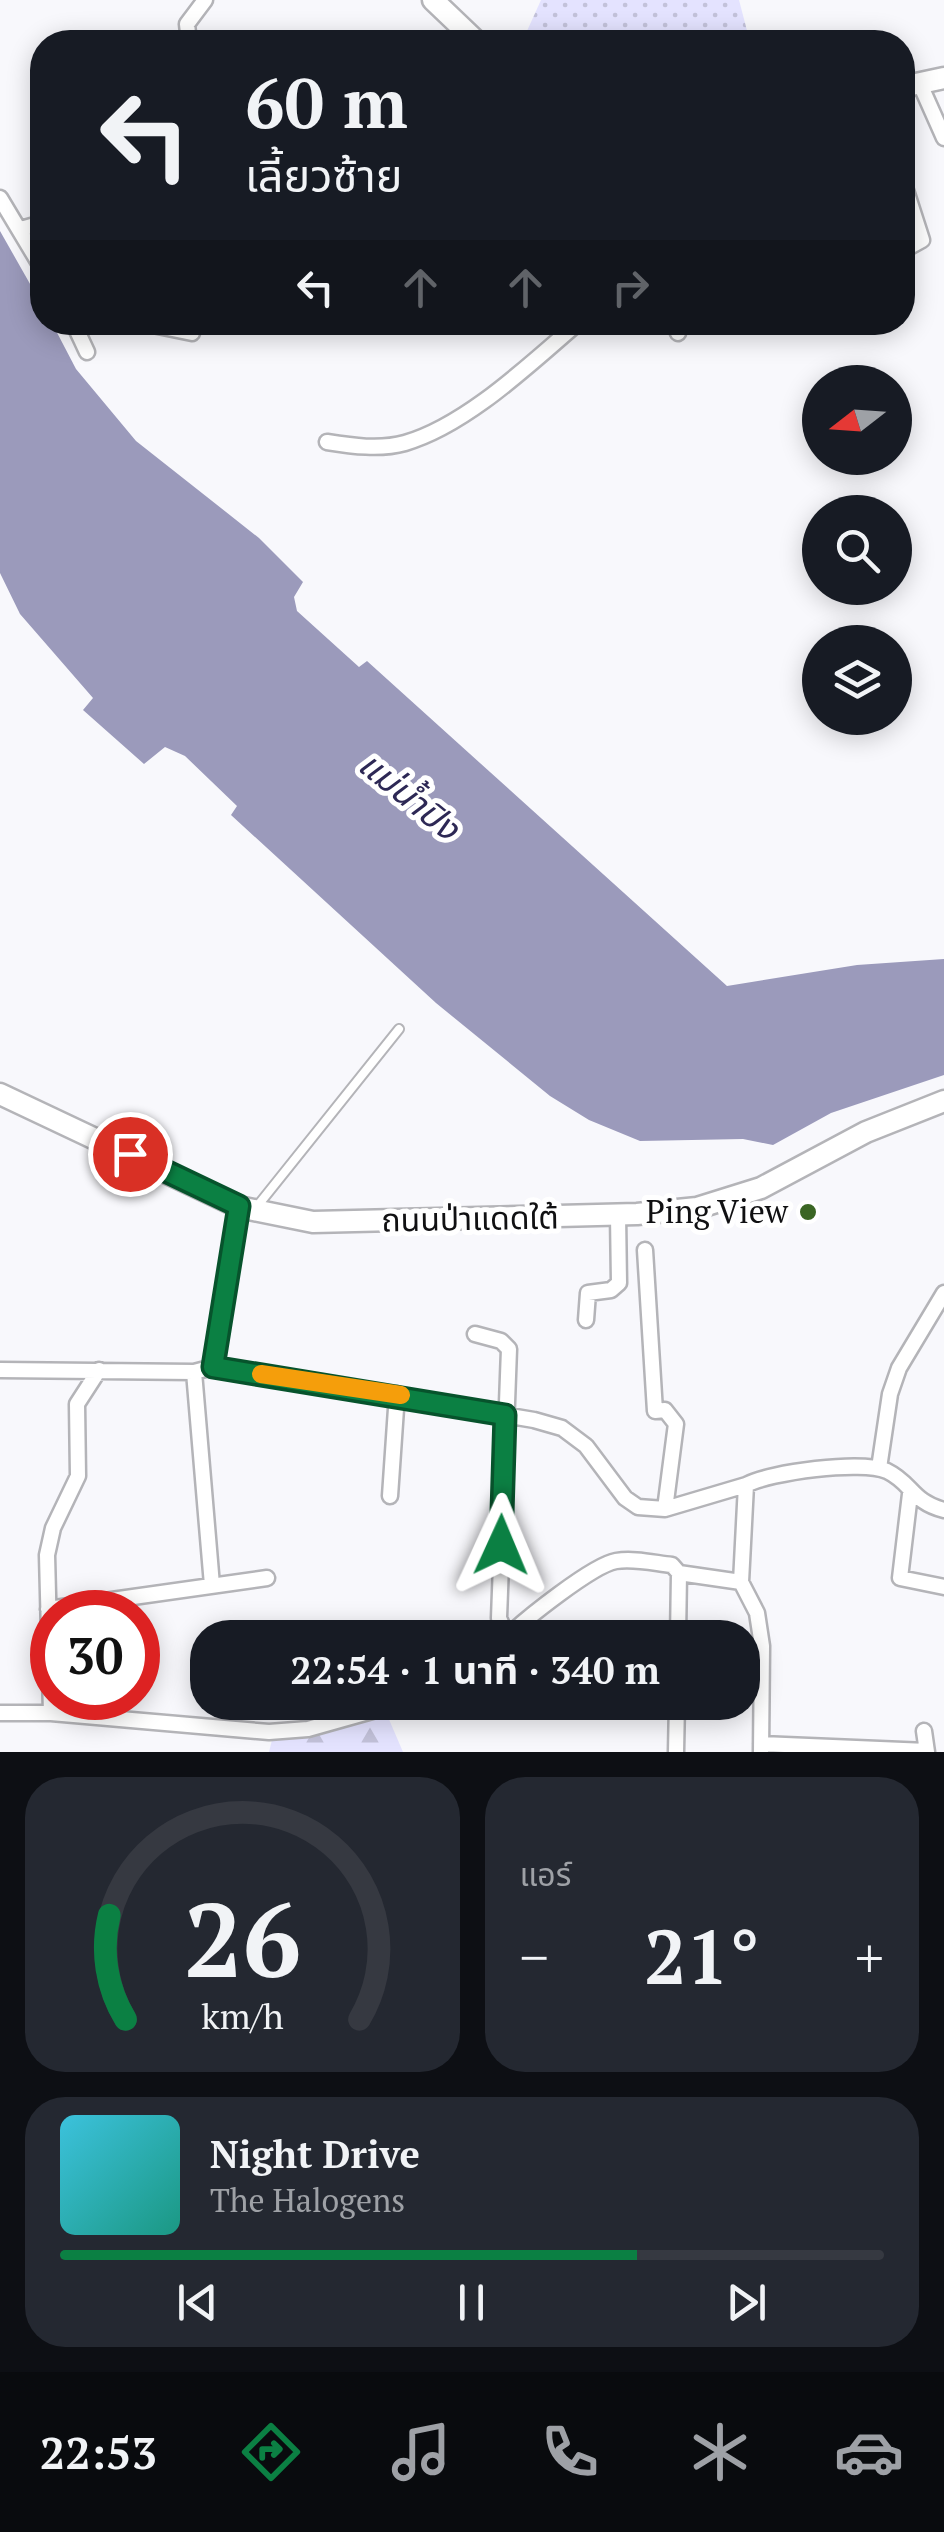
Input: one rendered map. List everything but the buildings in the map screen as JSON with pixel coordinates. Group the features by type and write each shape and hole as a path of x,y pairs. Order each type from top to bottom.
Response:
{"street":[{"path":"188,30 188,24 205,0"},
{"path":"433,0 464,30"},
{"path":"915,85 944,78"},
{"path":"915,92 944,138"},
{"path":"0,198 30,246"},
{"path":"915,218 922,240 915,244"},
{"path":"21,229 30,226"},
{"path":"79,335 87,352"},
{"path":"327,442 359,447 404,443 442,427 511,380 564,335"},
{"name":"ถนนป่าแดดใต้","path":"0,1094 246,1209 313,1222 618,1215 697,1208 761,1188 866,1132 944,1100"},
{"path":"213,1367 246,1209"},
{"path":"586,1320 588,1293 612,1290 619,1283 618,1215"},
{"path":"645,1250 655,1411 664,1410 676,1424 665,1509"},
{"path":"879,1468 890,1394 899,1368 944,1293"},
{"path":"475,1334 500,1340 510,1349 501,1620"},
{"path":"0,1370 194,1372 213,1367 397,1394 505,1415 562,1428 586,1446 625,1498 638,1507 665,1509 768,1476 879,1468 902,1480 910,1494 944,1510"},
{"path":"47,1590 46,1555 53,1528 78,1476 77,1404 99,1370"},
{"path":"194,1372 212,1585"},
{"path":"390,1496 397,1394"},
{"path":"746,1485 741,1582 757,1613 762,1646 761,1748 927,1751 924,1731"},
{"path":"910,1494 900,1578 944,1587"},
{"path":"526,1620 604,1564 621,1560 741,1582"},
{"path":"676,1569 677,1620"},
{"path":"160,1592 267,1578"},
{"path":"0,1713 30,1713"},
{"path":"132,1720 269,1732 308,1729 340,1720"},
{"path":"676,1752 677,1720"}],"lane":[{"path":"246,1209 398,1029"}],"green space":[{"path":"541,0 739,0 747,30 527,30"},
{"path":"389,1720 403,1752 269,1752 272,1740"}],"water":[{"name":"แม่น้ำปิง","path":"0,231 30,284 30,335 58,335 76,369 136,441 259,538 303,582 294,597 297,611 359,667 367,661 727,986 857,965 944,959 944,1075 831,1113 773,1145 743,1139 640,1141 589,1120 550,1096 436,1003 231,815 237,806 185,756 165,747 144,764 83,710 93,698 20,614 0,573"}],"slow traffic":[{"path":"261,1374 401,1395"}],"place":[{"name":"Ping View","path":"808,1212"}],"route":[{"path":"130,1154 239,1206 213,1367 397,1394 505,1415 501,1545"}]}
